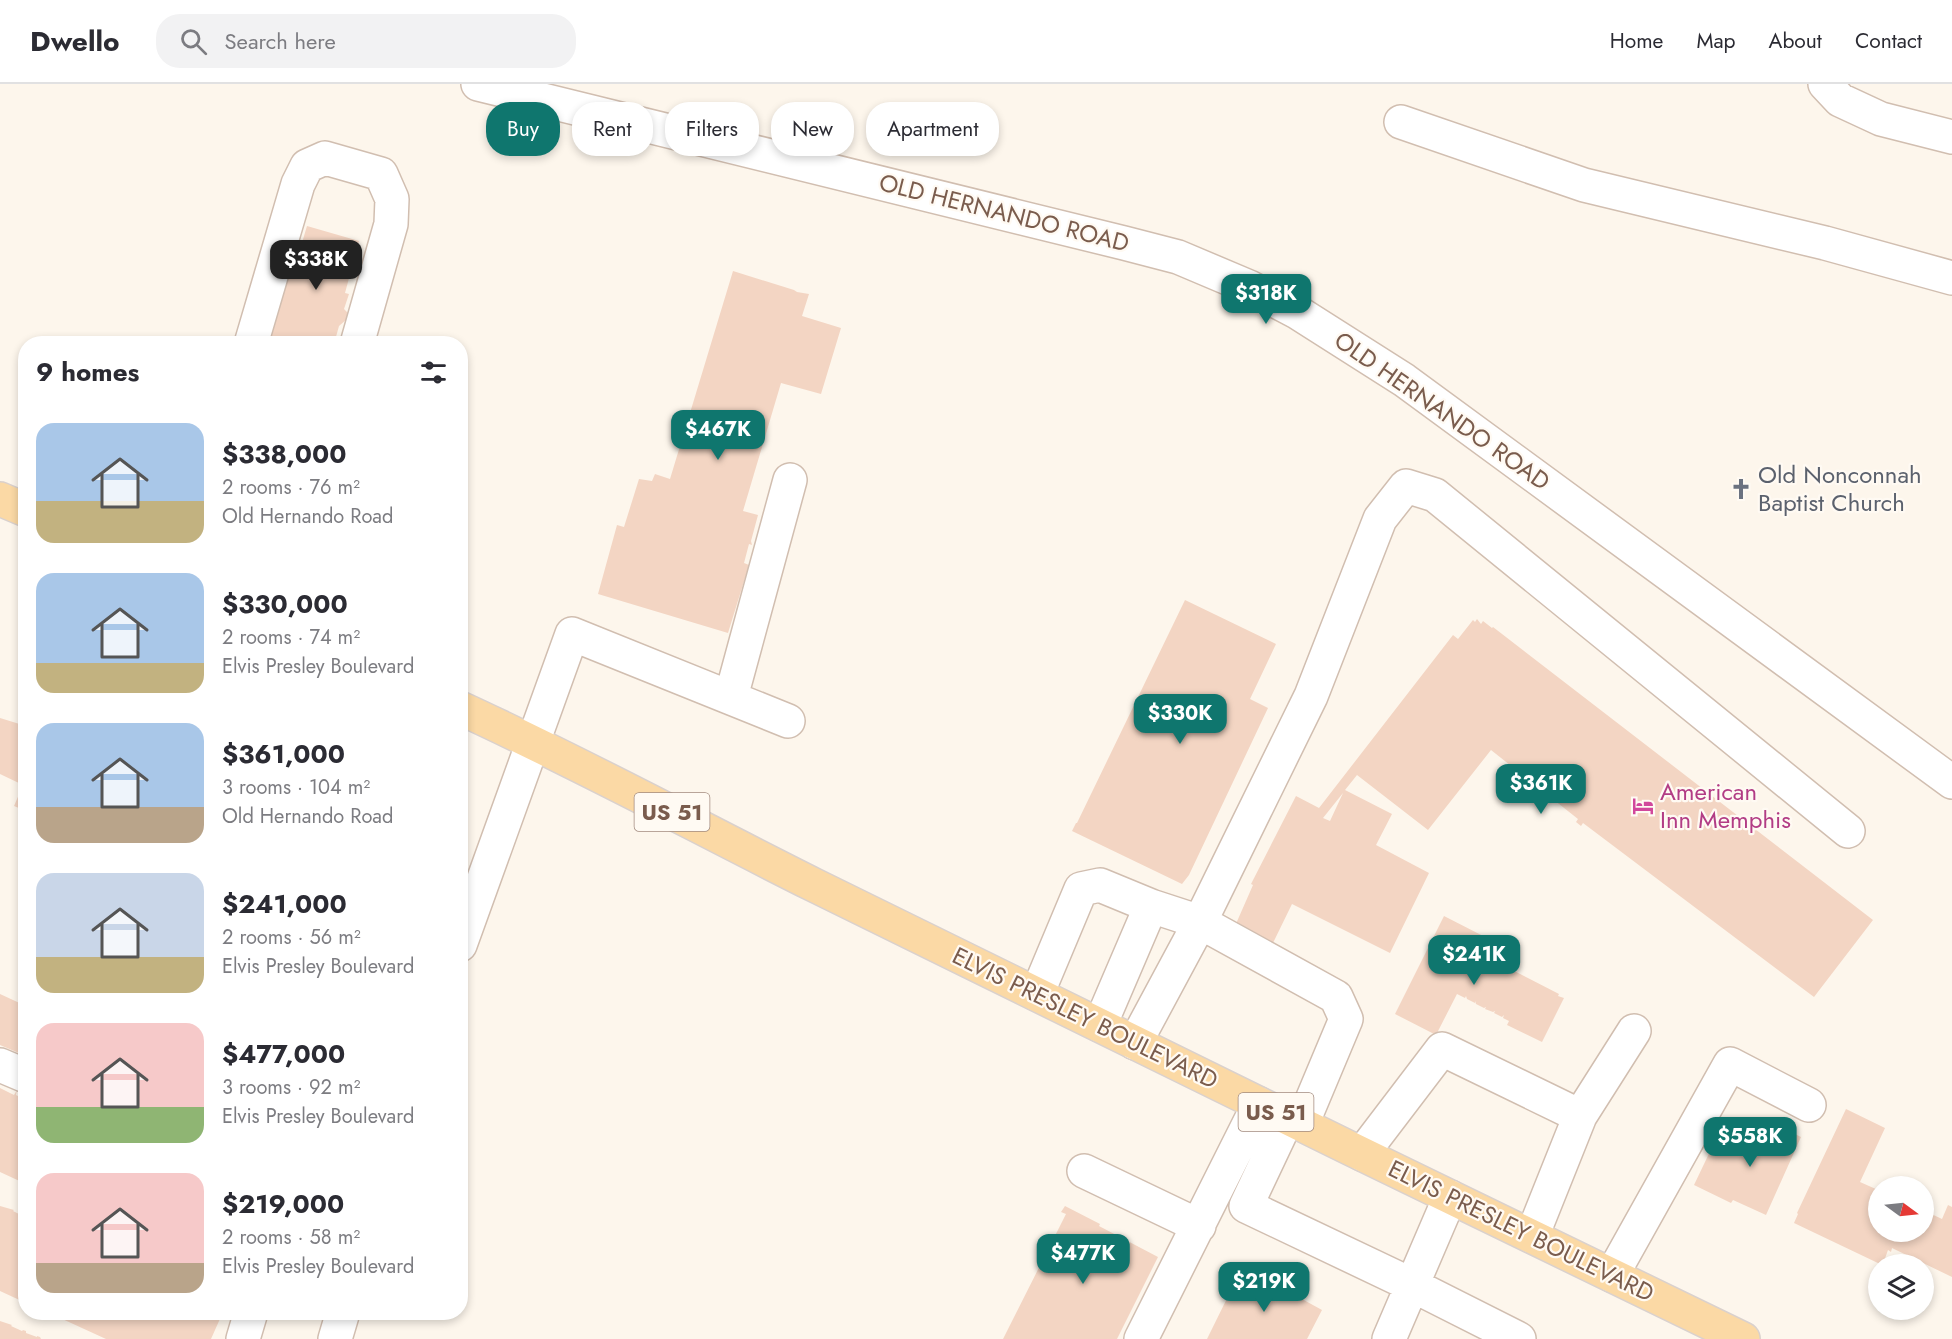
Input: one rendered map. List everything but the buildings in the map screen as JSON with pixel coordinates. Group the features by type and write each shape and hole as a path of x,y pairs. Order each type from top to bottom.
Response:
{"main road":[{"path":"0,499 18,507"},
{"name":"ELVIS PRESLEY BOULEVARD","path":"468,712 1135,1043 1742,1339"}],"street":[{"name":"OLD HERNANDO ROAD","path":"478,84 1124,243 1178,258 1249,287 1306,318 1442,406 1952,782"},
{"path":"1825,84 1840,100 1881,119 1952,137"},
{"path":"1401,122 1584,185 1825,243 1952,278"},
{"path":"253,336 298,183 307,166 325,158 381,174 392,199 391,224 359,336"},
{"path":"731,697 790,480"},
{"path":"1135,1043 1200,922 1311,696 1380,519 1406,486 1435,495 1848,831"},
{"path":"468,922 572,634 788,721"},
{"path":"1037,994 1081,889 1100,885 1151,906 1200,922 1336,997 1346,1019 1283,1115 1199,1226 1141,1339"},
{"path":"1100,1025 1151,906"},
{"path":"1532,1236 1580,1116 1634,1031"},
{"path":"1362,1154 1442,1048 1580,1116"},
{"path":"1612,1275 1730,1064 1809,1105"},
{"path":"0,1065 18,1073"},
{"path":"1283,1115 1246,1206 1519,1339"},
{"path":"1084,1171 1199,1226"},
{"path":"1389,1339 1450,1197"},
{"path":"243,1339 249,1320"},
{"path":"335,1339 341,1320"}],"place":[{"name":"Old Nonconnah Baptist Church","path":"1741,489"},
{"name":"American Inn Memphis","path":"1643,806"}]}
